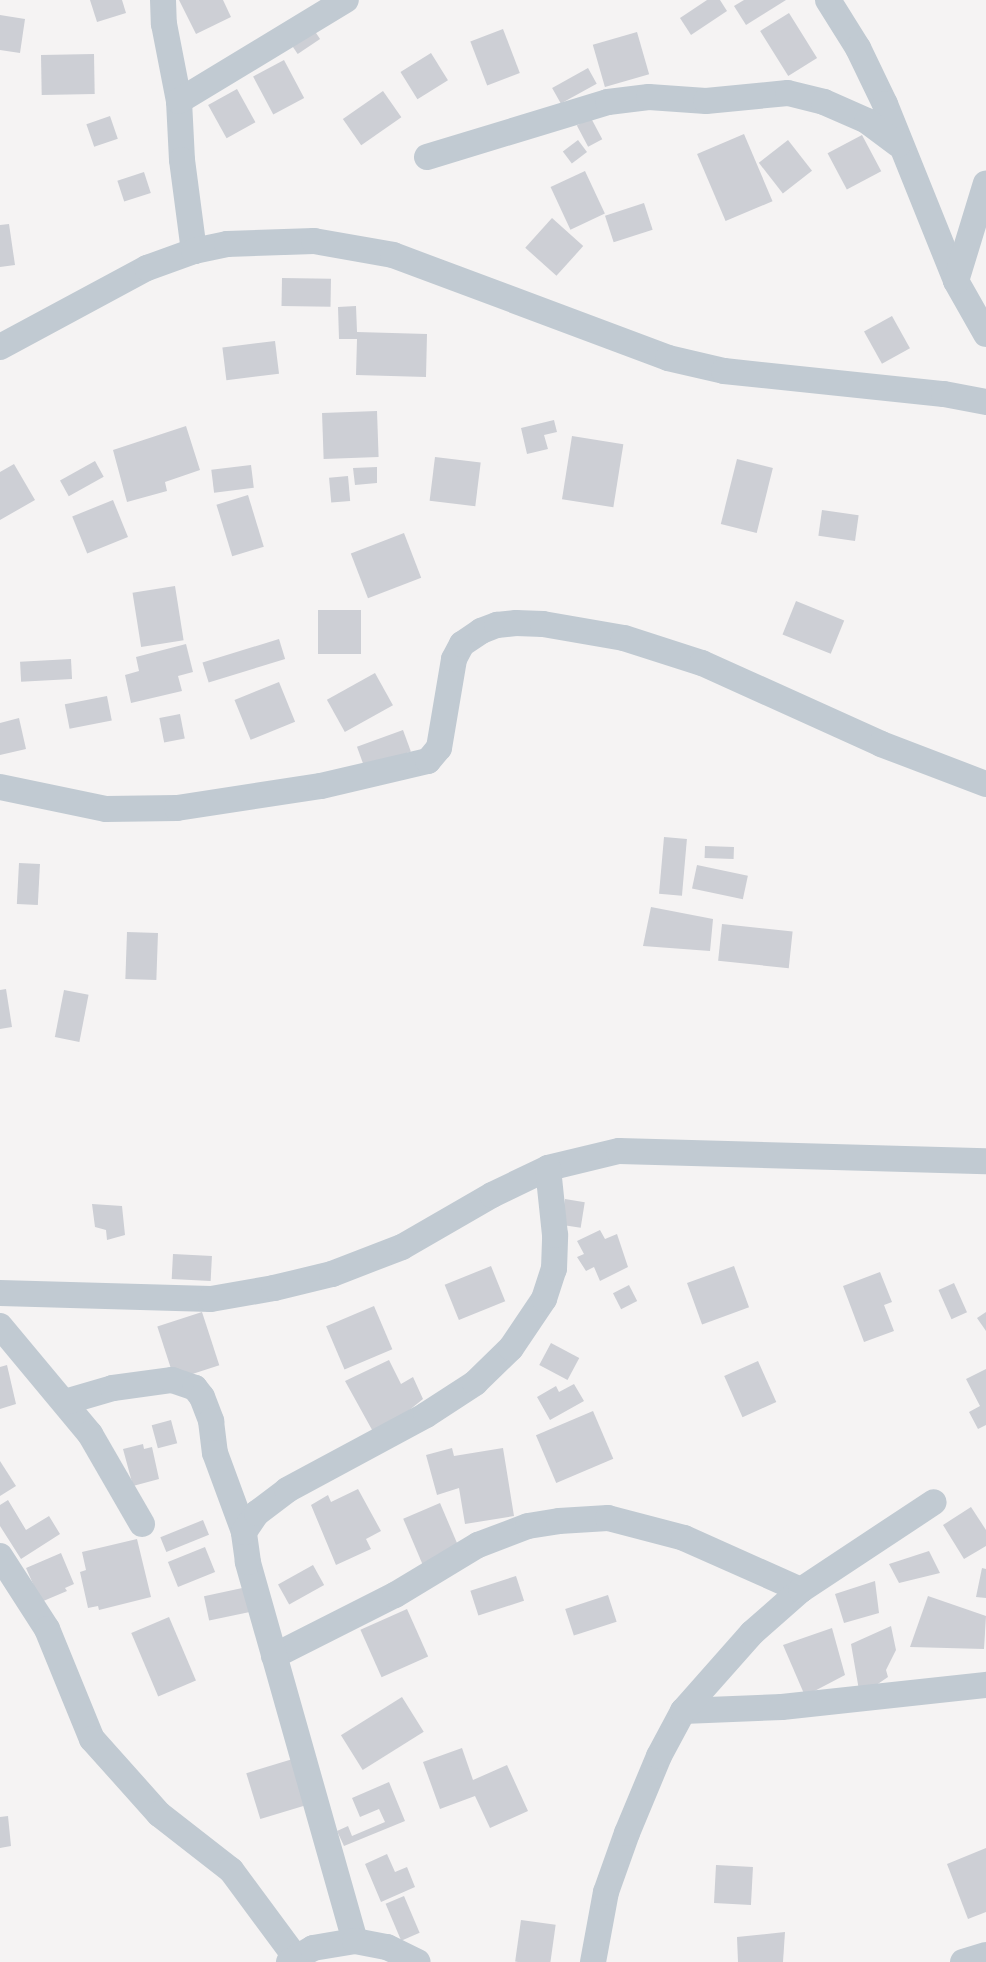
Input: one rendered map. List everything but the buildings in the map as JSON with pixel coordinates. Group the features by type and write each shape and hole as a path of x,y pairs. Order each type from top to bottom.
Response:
{"street":[{"path":"163,0 164,24 179,101 182,160 194,251"},
{"path":"179,101 346,0"},
{"path":"828,0 858,48 885,104 898,144 932,217 956,282 986,334"},
{"path":"427,157 608,102 649,97 706,101 788,93 824,102 867,121 898,144"},
{"path":"956,282 986,183"},
{"path":"0,347 147,268 194,251 227,244 314,241 393,255 668,358 724,371 944,394 986,402"},
{"path":"0,787 106,808 177,808 321,786 428,761 439,748 454,659 462,644 489,628 516,623 543,624 624,638 702,663 881,744 986,784"},
{"path":"0,1293 211,1299 274,1288 332,1274 402,1247 492,1195 548,1168 619,1151 986,1161"},
{"path":"244,1532 257,1513 286,1490 426,1416 475,1383 510,1348 544,1300 554,1269 555,1235 548,1168"},
{"path":"0,1326 65,1402 107,1459 142,1524"},
{"path":"65,1402 113,1388 165,1381 184,1382 195,1388 202,1397 211,1420 215,1453 244,1532 248,1562 355,1940"},
{"path":"593,1962 606,1892 627,1833 658,1756 683,1711 752,1633 801,1590 934,1502"},
{"path":"274,1656 395,1595 478,1545 528,1526 559,1521 608,1518 684,1538 801,1590"},
{"path":"2,1562 47,1629 92,1739 159,1814 231,1870 292,1960 313,1948 355,1940 387,1947 418,1962"},
{"path":"683,1711 782,1707 986,1685"},
{"path":"964,1962 986,1955"}]}
